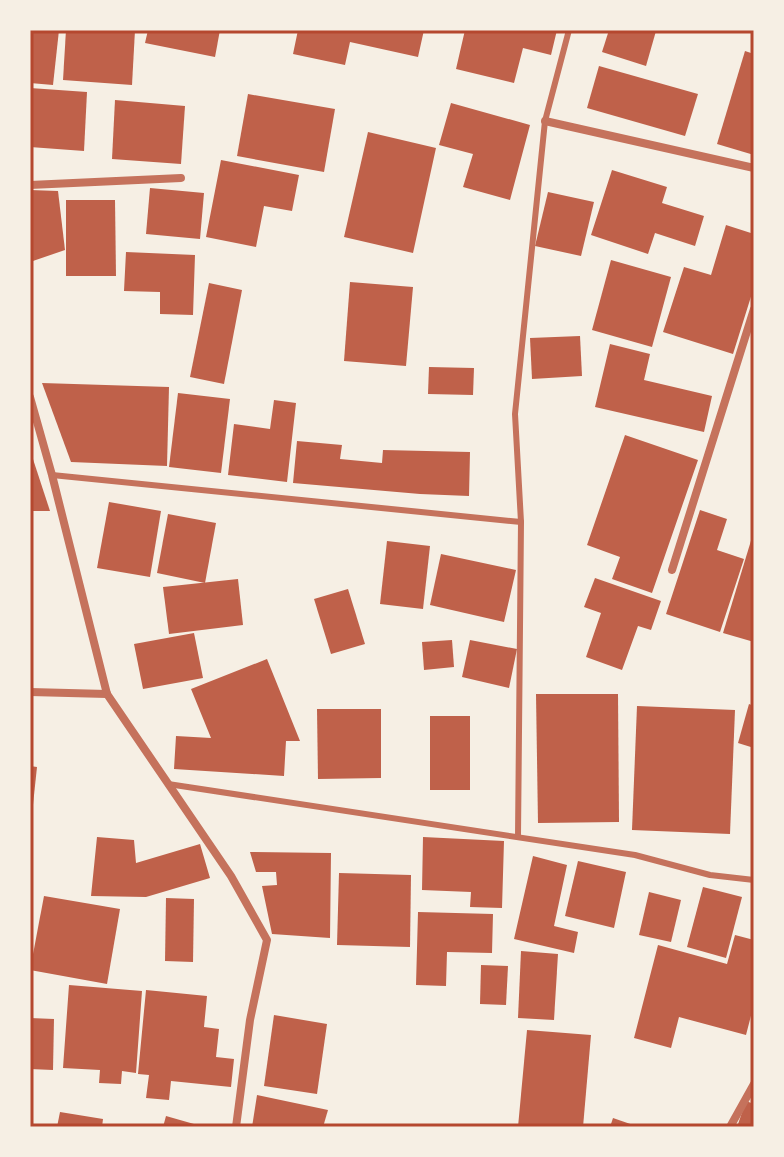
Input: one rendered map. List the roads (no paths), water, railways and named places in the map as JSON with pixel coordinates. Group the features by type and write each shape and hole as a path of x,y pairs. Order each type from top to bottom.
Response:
{"street":[{"path":"545,121 754,168"},
{"path":"30,185 181,178"},
{"path":"672,570 754,309"},
{"path":"30,397 107,694 231,876 267,940 250,1020 236,1127"},
{"path":"30,692 107,694"},
{"path":"730,1127 754,1084"}],"lane":[{"path":"518,836 521,522 515,414 545,121 569,30"},
{"path":"52,475 521,522"},
{"path":"168,784 635,855 710,875 754,880"}]}
